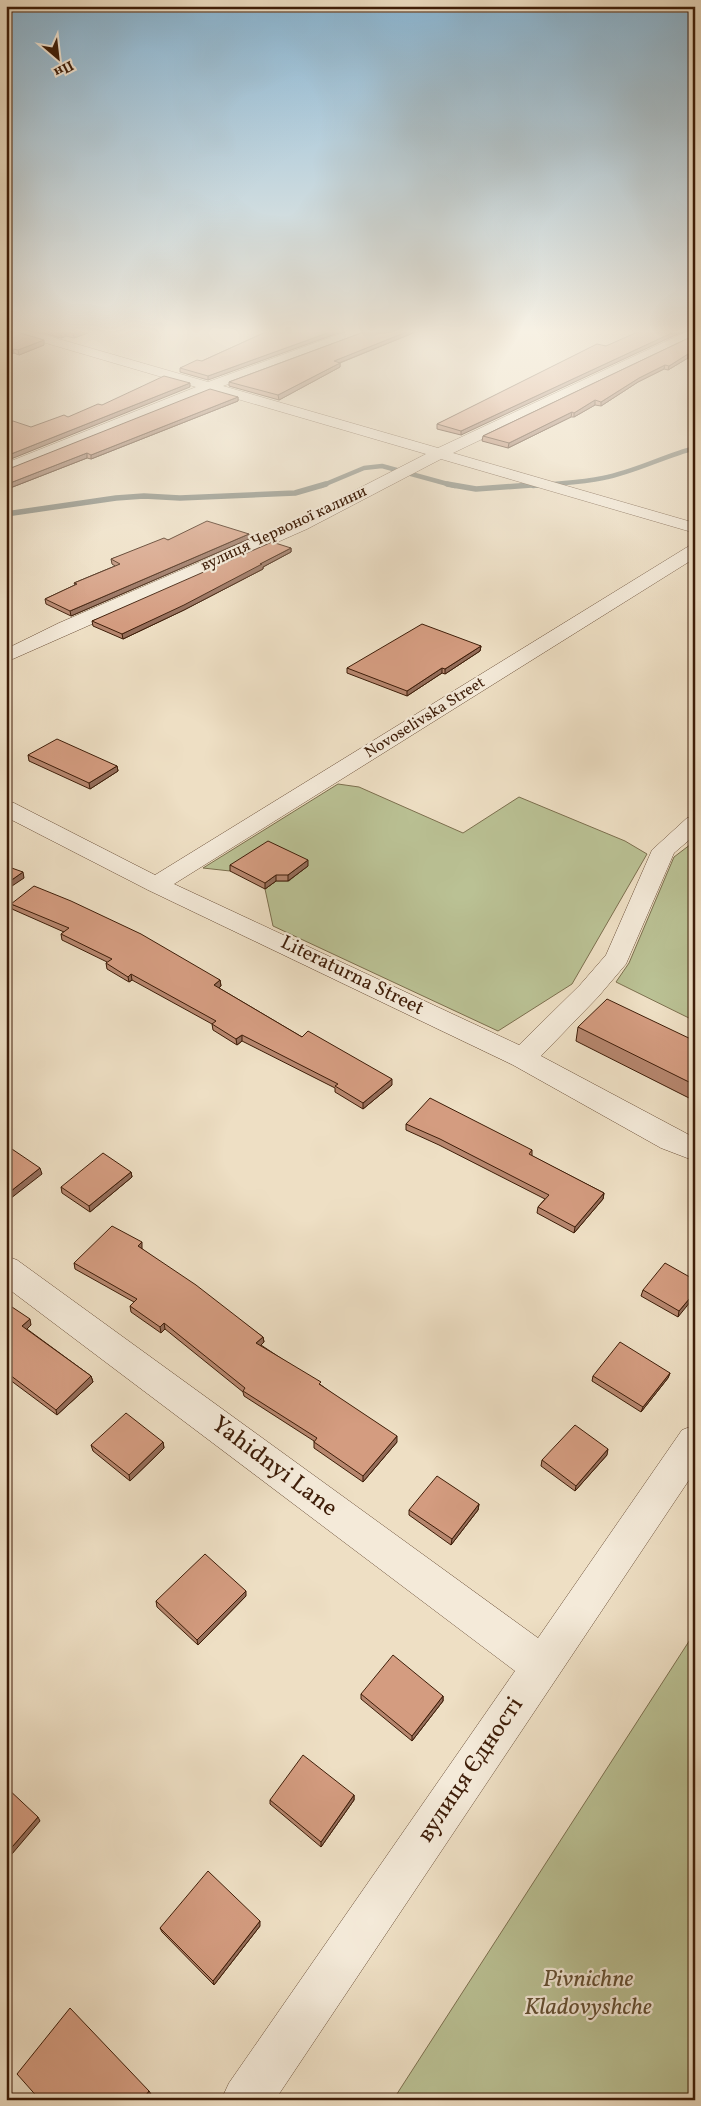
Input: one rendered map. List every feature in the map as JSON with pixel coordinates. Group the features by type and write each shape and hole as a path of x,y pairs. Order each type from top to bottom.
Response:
{"street":[{"path":"6,469 104,429"},
{"path":"359,429 695,528"},
{"name":"вулиця Червоної калини","path":"6,656 66,627 301,525 490,429"},
{"name":"Novoselivska Street","path":"156,885 695,550"},
{"name":"Literaturna Street","path":"6,808 156,885 522,1058 672,1140 695,1150"},
{"path":"522,1058 589,991 617,958 664,850 695,823"},
{"name":"Yahidnyi Lane","path":"6,1269 542,1666"},
{"name":"вулиця Єдності","path":"246,2100 695,1441"}],"green space":[{"path":"338,784 359,787 463,833 519,797 625,841 647,854 572,984 498,1031 273,926 265,889 276,881 289,881 307,866 269,847 230,871 203,868"},
{"path":"695,841 695,1021 616,982 629,963 674,857"},
{"name":"Pivnichne Kladovyshche","path":"695,1632 695,2100 393,2100"}],"building":[{"path":"6,429 73,429 6,456"},
{"path":"109,429 156,429 91,455 87,453 10,483 6,482 6,470"},
{"path":"497,429 537,429 509,443 483,436"},
{"path":"207,521 249,534 70,611 45,599 77,584 74,583 120,564 111,559 164,538 168,540"},
{"path":"272,542 291,548 184,605 122,634 92,621"},
{"path":"422,624 481,646 407,691 347,668"},
{"path":"57,739 117,766 89,783 28,755"},
{"path":"268,841 308,860 288,875 276,875 265,883 230,865"},
{"path":"6,866 23,872 6,884"},
{"path":"34,886 141,934 220,980 214,985 302,1037 308,1031 392,1079 363,1103 335,1086 338,1084 242,1035 236,1039 212,1024 216,1021 131,974 128,977 106,963 112,959 61,934 69,928 11,904"},
{"path":"607,999 695,1041 695,1082 693,1084 578,1027"},
{"path":"430,1098 532,1150 529,1154 604,1193 575,1227 538,1207 549,1195 440,1139 406,1124"},
{"path":"6,1145 40,1168 6,1195"},
{"path":"103,1153 131,1172 89,1206 61,1187"},
{"path":"112,1226 142,1242 138,1246 196,1285 263,1337 256,1343 321,1382 319,1384 397,1436 363,1476 314,1442 317,1438 243,1391 245,1388 164,1323 160,1327 130,1306 137,1299 74,1263"},
{"path":"665,1263 695,1280 695,1292 679,1311 643,1290"},
{"path":"6,1303 30,1319 22,1326 91,1376 56,1410 6,1372"},
{"path":"620,1342 670,1373 643,1407 593,1376"},
{"path":"126,1413 163,1442 129,1475 91,1445"},
{"path":"575,1425 608,1449 576,1486 542,1460"},
{"path":"437,1476 479,1504 452,1539 409,1510"},
{"path":"205,1554 246,1591 197,1640 156,1601"},
{"path":"393,1655 443,1696 412,1736 361,1694"},
{"path":"303,1755 354,1795 321,1842 270,1800"},
{"path":"6,1787 38,1817 6,1854"},
{"path":"208,1871 260,1921 213,1981 160,1928"},
{"path":"70,2008 149,2091 142,2100 40,2100 17,2074"}],"waterway":[{"path":"533,486 603,478 695,448"},
{"path":"325,484 364,468 382,466 449,484"},
{"path":"6,514 116,498 144,496 180,498 295,493 325,484"},
{"path":"321,486 325,484"},
{"path":"449,484 476,489 545,484"},
{"path":"449,484 455,486"}]}
